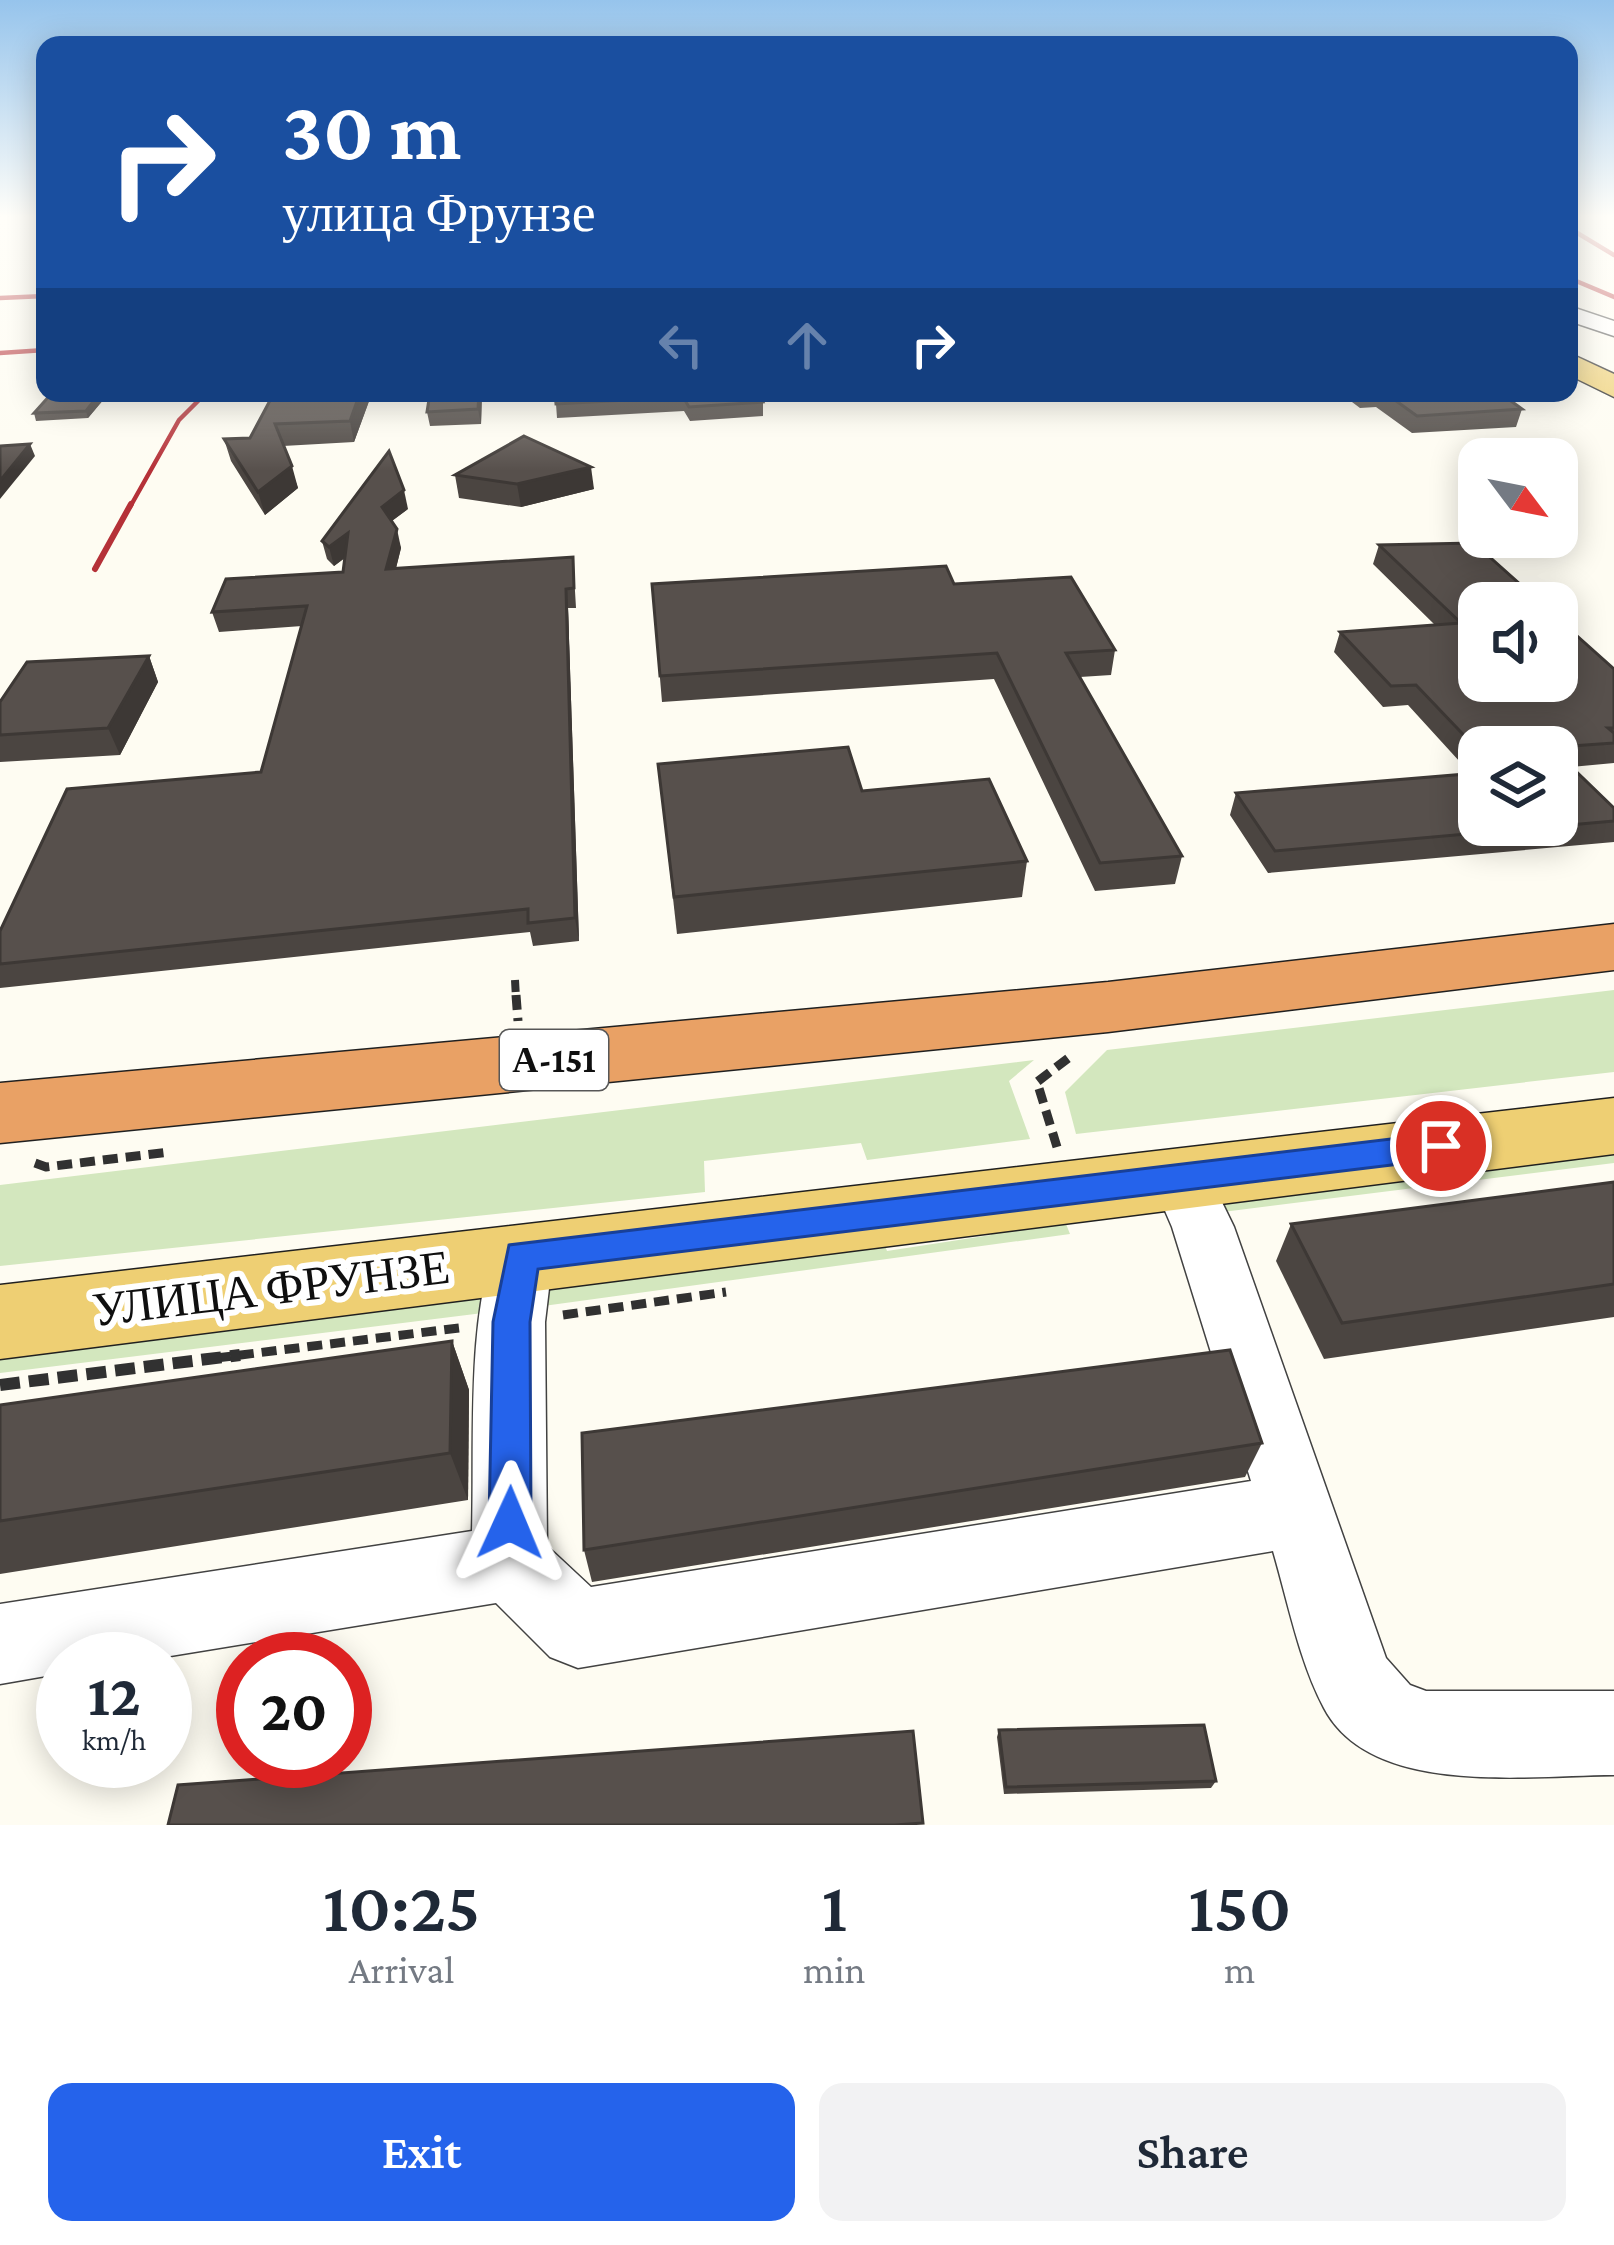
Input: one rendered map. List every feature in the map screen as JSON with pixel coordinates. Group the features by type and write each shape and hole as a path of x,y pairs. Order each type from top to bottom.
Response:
{"highway":[{"name":"А-151","path":"0,1113 1108,1007 1614,947"}],"main road":[{"path":"1578,367 1614,387"},
{"name":"УЛИЦА ФРУНЗЕ","path":"0,1322 1614,1126"}],"lane":[{"path":"1578,316 1614,329"},
{"path":"1180,1176 1203,1227 1354,1683 1381,1714 1426,1732 1614,1733"},
{"path":"522,1256 512,1322 509,1563 578,1629 1296,1510"},
{"path":"0,1645 509,1563"}],"green space":[{"path":"1614,990 1614,1072 1076,1134 1065,1092 1107,1050"},
{"path":"1034,1060 1009,1081 1030,1139 867,1160 861,1143 704,1161 705,1192 0,1266 0,1185"},
{"path":"1614,1139 1614,1163 1215,1213 1207,1196"},
{"path":"1062,1214 1070,1234 536,1307 539,1281 883,1240 887,1251 991,1235 989,1223"},
{"path":"504,1285 499,1311 0,1373 0,1346"}],"building":[{"path":"44,402 93,402 86,411 34,413"},
{"path":"269,402 357,402 350,421 275,424 292,466 258,492 224,439 250,438"},
{"path":"429,402 478,402 478,409 427,412"},
{"path":"686,402 763,402 689,407"},
{"path":"1398,402 1512,402 1522,409 1417,416"},
{"path":"524,436 591,467 517,484 455,475"},
{"path":"30,444 0,481 0,446"},
{"path":"389,451 404,490 382,507 397,529 386,569 573,557 574,588 566,589 575,918 528,923 528,909 0,964 0,931 67,789 261,772 307,606 212,612 226,579 343,572 348,533 329,547 322,541"},
{"path":"1458,543 1458,558 1491,558 1518,582 1458,582 1458,620 1379,545"},
{"path":"946,566 954,584 1071,577 1115,650 1066,653 1182,856 1100,863 997,653 660,676 652,584"},
{"path":"1458,623 1458,702 1578,702 1578,637 1614,669 1614,728 1608,728 1614,733 1614,743 1578,746 1578,726 1458,729 1416,685 1391,686 1340,632"},
{"path":"149,656 108,728 0,735 0,702 27,662"},
{"path":"848,747 862,791 989,779 1027,861 674,897 658,764"},
{"path":"1578,773 1614,808 1614,821 1578,824"},
{"path":"1458,775 1458,835 1275,851 1236,793"},
{"path":"1614,1182 1614,1284 1342,1323 1291,1224"},
{"path":"452,1341 450,1453 0,1521 0,1405"},
{"path":"1230,1350 1262,1443 584,1550 582,1433"},
{"path":"1204,1725 1216,1781 1006,1787 999,1730"},
{"path":"913,1731 923,1823 168,1825 177,1788 192,1788 192,1784 372,1788 372,1771"}],"railway":[{"path":"0,353 36,351"},
{"path":"130,507 179,420 197,402"},
{"path":"95,569 131,504"}],"route":[{"path":"510,1523 512,1322 522,1256 1441,1146"}]}
